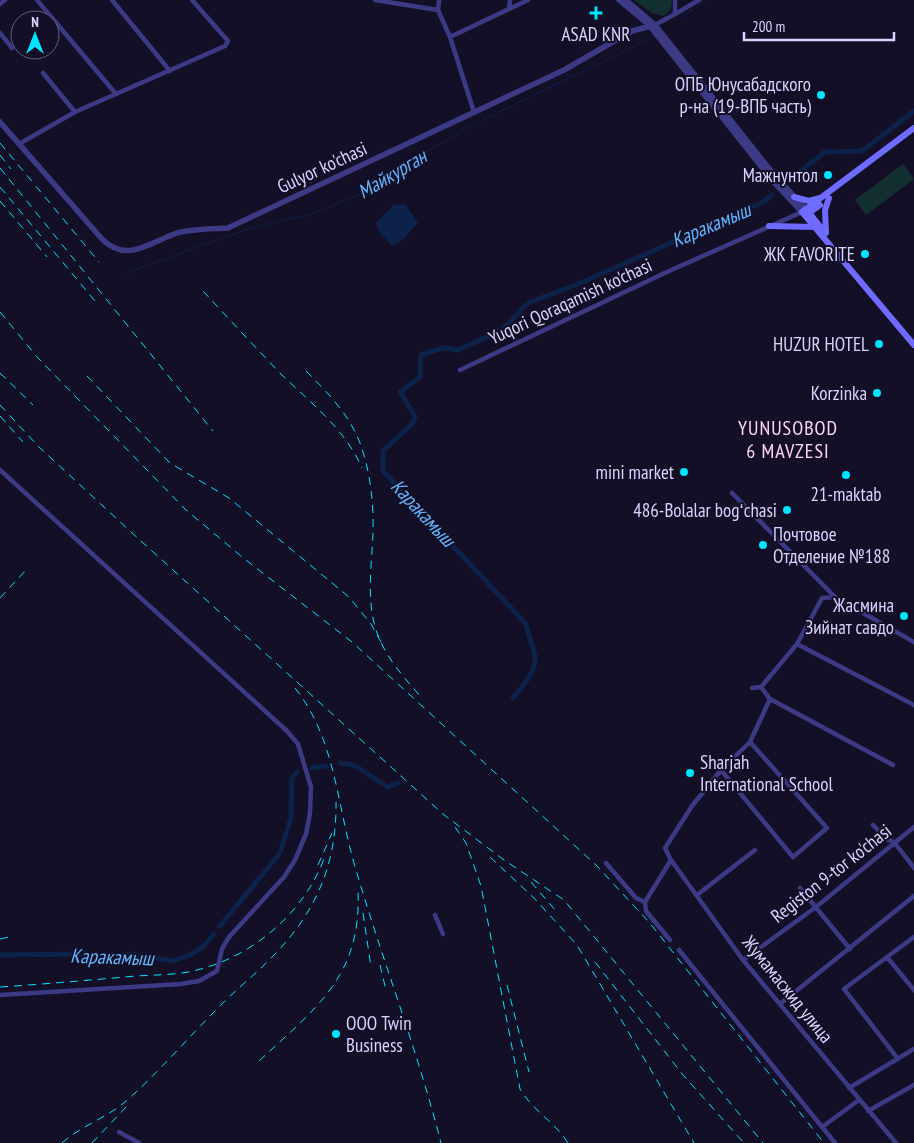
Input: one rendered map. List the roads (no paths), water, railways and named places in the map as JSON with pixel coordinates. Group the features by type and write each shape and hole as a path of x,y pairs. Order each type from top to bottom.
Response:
{"main road":[{"name":"Yuqori Qoraqamish ko'chasi","path":"828,196 914,128"},
{"name":"Yuqori Qoraqamish ko'chasi","path":"806,212 914,133"},
{"path":"791,196 809,201 828,196 825,210 826,233"},
{"path":"806,212 815,227 914,345"},
{"path":"806,212 826,233 832,246"},
{"path":"769,226 815,227"}],"street":[{"path":"0,4 5,0"},
{"path":"37,0 116,94"},
{"path":"112,0 170,71"},
{"path":"20,144 75,112 227,44 228,41 192,0"},
{"path":"375,0 438,10"},
{"path":"439,0 438,10 450,37 474,112"},
{"path":"509,9 510,0"},
{"path":"450,37 528,0"},
{"path":"619,0 652,25"},
{"path":"626,0 652,25 773,177 806,212"},
{"path":"675,0 675,14"},
{"name":"Gulyor ko'chasi","path":"0,122 111,248 122,251 149,247 177,233 228,228 590,57 632,31 652,25 698,0"},
{"path":"0,34 10,46"},
{"path":"43,73 75,112"},
{"name":"Yuqori Qoraqamish ko'chasi","path":"460,370 769,226 806,212"},
{"path":"0,470 287,731 298,744 311,787 310,813 306,834 295,860 284,877 229,937 222,949 216,971 199,980 181,984 0,995"},
{"path":"732,493 834,597 914,642"},
{"path":"752,688 761,687 797,644 822,598 834,597"},
{"path":"797,644 914,705"},
{"path":"761,687 770,699 893,765"},
{"path":"750,742 827,828 793,856 721,770 750,742 770,699"},
{"name":"Жумамасжид улица","path":"721,770 692,806 665,848 671,860 743,960 896,1143"},
{"path":"873,825 886,839 894,842 914,868"},
{"name":"Registon 9-tor ko'chasi","path":"743,960 816,907 914,827"},
{"path":"697,895 755,850"},
{"path":"670,940 646,911 645,902 671,860"},
{"path":"606,863 636,898 645,902"},
{"path":"800,888 850,949"},
{"path":"780,1004 914,896"},
{"path":"435,915 443,934"},
{"path":"898,1059 844,990 914,937"},
{"path":"679,950 835,1143"},
{"path":"887,957 914,990"},
{"path":"849,1088 914,1049"},
{"path":"868,1111 914,1084"},
{"path":"822,1127 859,1100"},
{"path":"119,1132 139,1143"}],"water":[{"path":"405,204 418,222 404,239 392,246 379,232 376,223 393,205"}],"waterway":[{"name":"Майкурган","path":"680,18 707,0"},
{"name":"Майкурган","path":"121,277 134,270 254,227 309,215 352,198 394,177 404,166 466,128 631,48 649,37"},
{"name":"Каракамыш","path":"789,180 825,152 862,151 914,111"},
{"name":"Каракамыш","path":"513,698 528,679 535,662 526,624 383,471 383,451 413,423 415,416 400,392 420,377 421,355 443,348 458,350 502,330 528,303 583,282 763,202 772,195"},
{"name":"Каракамыш","path":"340,763 354,765 388,787 398,783"},
{"name":"Каракамыш","path":"312,768 326,766"},
{"name":"Каракамыш","path":"220,926 280,853 291,818 292,778 297,772"},
{"name":"Каракамыш","path":"0,955 84,954 107,956 131,954 174,961 192,954 204,946 214,934"}],"railway":[{"path":"0,143 99,262"},
{"path":"0,155 11,169"},
{"path":"0,168 213,431"},
{"path":"0,187 95,301"},
{"path":"0,201 47,257"},
{"path":"203,291 282,375 337,429 347,441 362,468"},
{"path":"0,312 38,358 185,509 242,557 352,642 596,865 649,922 824,1143"},
{"path":"306,371 344,413 360,443 369,476 373,510 370,589 374,623 381,644 399,671 420,696"},
{"path":"0,373 33,405"},
{"path":"87,376 170,463 229,498 349,597 371,624 381,642"},
{"path":"0,405 38,446 131,532 443,814 504,860 564,900 763,1143"},
{"path":"0,416 23,442"},
{"path":"0,598 26,570"},
{"path":"295,688 319,728 327,750 354,863 421,1072 441,1143"},
{"path":"62,1143 125,1102 222,1004 283,946 309,910 327,870 332,849 336,802"},
{"path":"455,827 466,843 481,886 520,1089 568,1143"},
{"path":"318,865 332,833"},
{"path":"490,857 534,898 577,945 694,1143"},
{"path":"0,987 182,973 205,968 227,960 268,934 286,918 314,880 324,859"},
{"path":"531,882 557,912"},
{"path":"259,1061 316,1006 331,988 343,968 352,946 357,920 358,890"},
{"path":"363,913 371,967"},
{"path":"0,939 9,937"},
{"path":"595,962 683,1075 744,1143"},
{"path":"380,965 386,990"},
{"path":"507,985 529,1072"},
{"path":"92,1143 128,1105"}],"place":[{"name":"ASAD KNR","path":"596,13"},
{"name":"ОПБ Юнусабадского р-на (19-ВПБ часть)","path":"821,95"},
{"name":"Мажнунтол","path":"828,175"},
{"name":"ЖК FAVORITE","path":"865,254"},
{"name":"HUZUR HOTEL","path":"879,344"},
{"name":"Korzinka","path":"877,393"},
{"name":"mini market","path":"684,472"},
{"name":"21-maktab","path":"846,475"},
{"name":"486-Bolalar bogʻchasi","path":"787,510"},
{"name":"Почтовое Отделение №188","path":"763,545"},
{"name":"Жасмина Зийнат савдо","path":"904,616"},
{"name":"Sharjah International School","path":"690,773"},
{"name":"ООО Twin Business","path":"336,1034"}],"district":[{"name":"YUNUSOBOD 6 MAVZESI","path":"788,440"}]}
